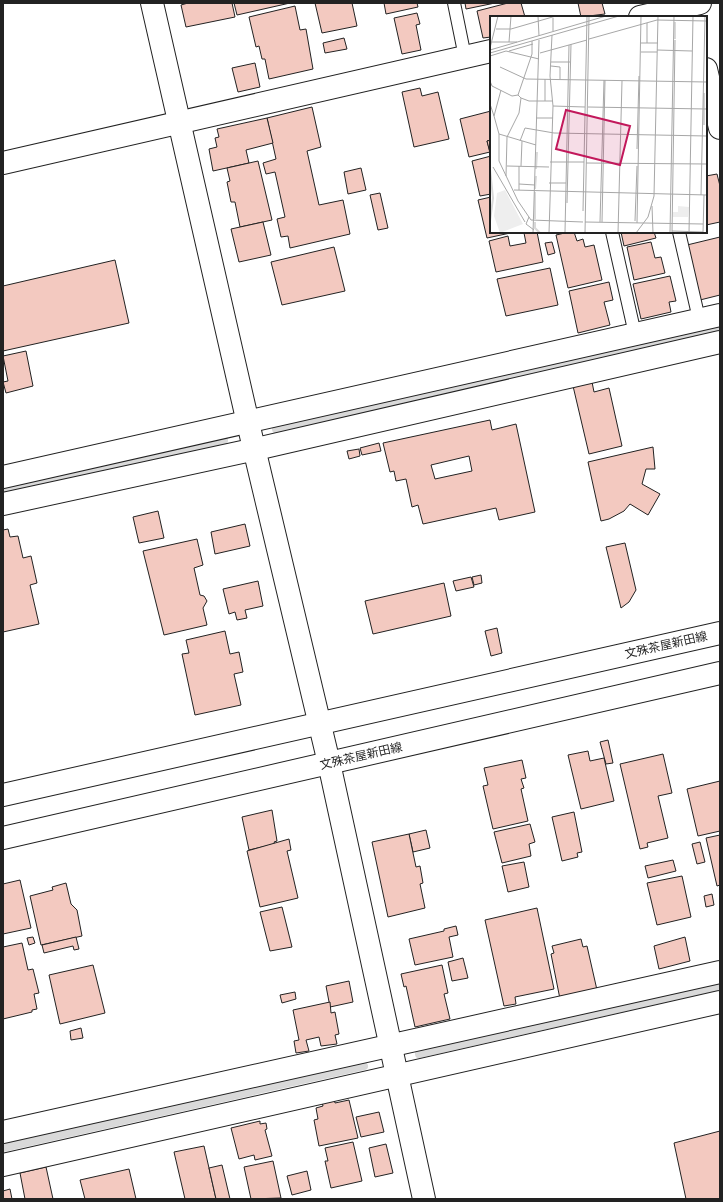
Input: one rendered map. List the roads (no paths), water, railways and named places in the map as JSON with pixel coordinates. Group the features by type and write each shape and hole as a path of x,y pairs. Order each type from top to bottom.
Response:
{"street":[{"path":"152,3 248,422 256,449 329,763 424,1199"},
{"path":"645,16 694,7"},
{"path":"3,163 490,51"},
{"path":"707,73 720,128"},
{"path":"3,477 720,315"},
{"path":"3,504 256,449 720,342"},
{"name":"文殊茶屋新田線","path":"3,795 720,633"},
{"name":"文殊茶屋新田線","path":"3,838 720,674"},
{"path":"3,1132 720,972"},
{"path":"3,1165 397,1074 720,1002"}],"lane":[{"path":"454,3 466,57"},
{"path":"612,233 635,334"},
{"path":"679,233 699,320"}],"waterway":[{"path":"276,429 720,329"},
{"path":"3,491 224,440"},
{"path":"419,1054 720,986"},
{"path":"3,1148 364,1066"}]}
